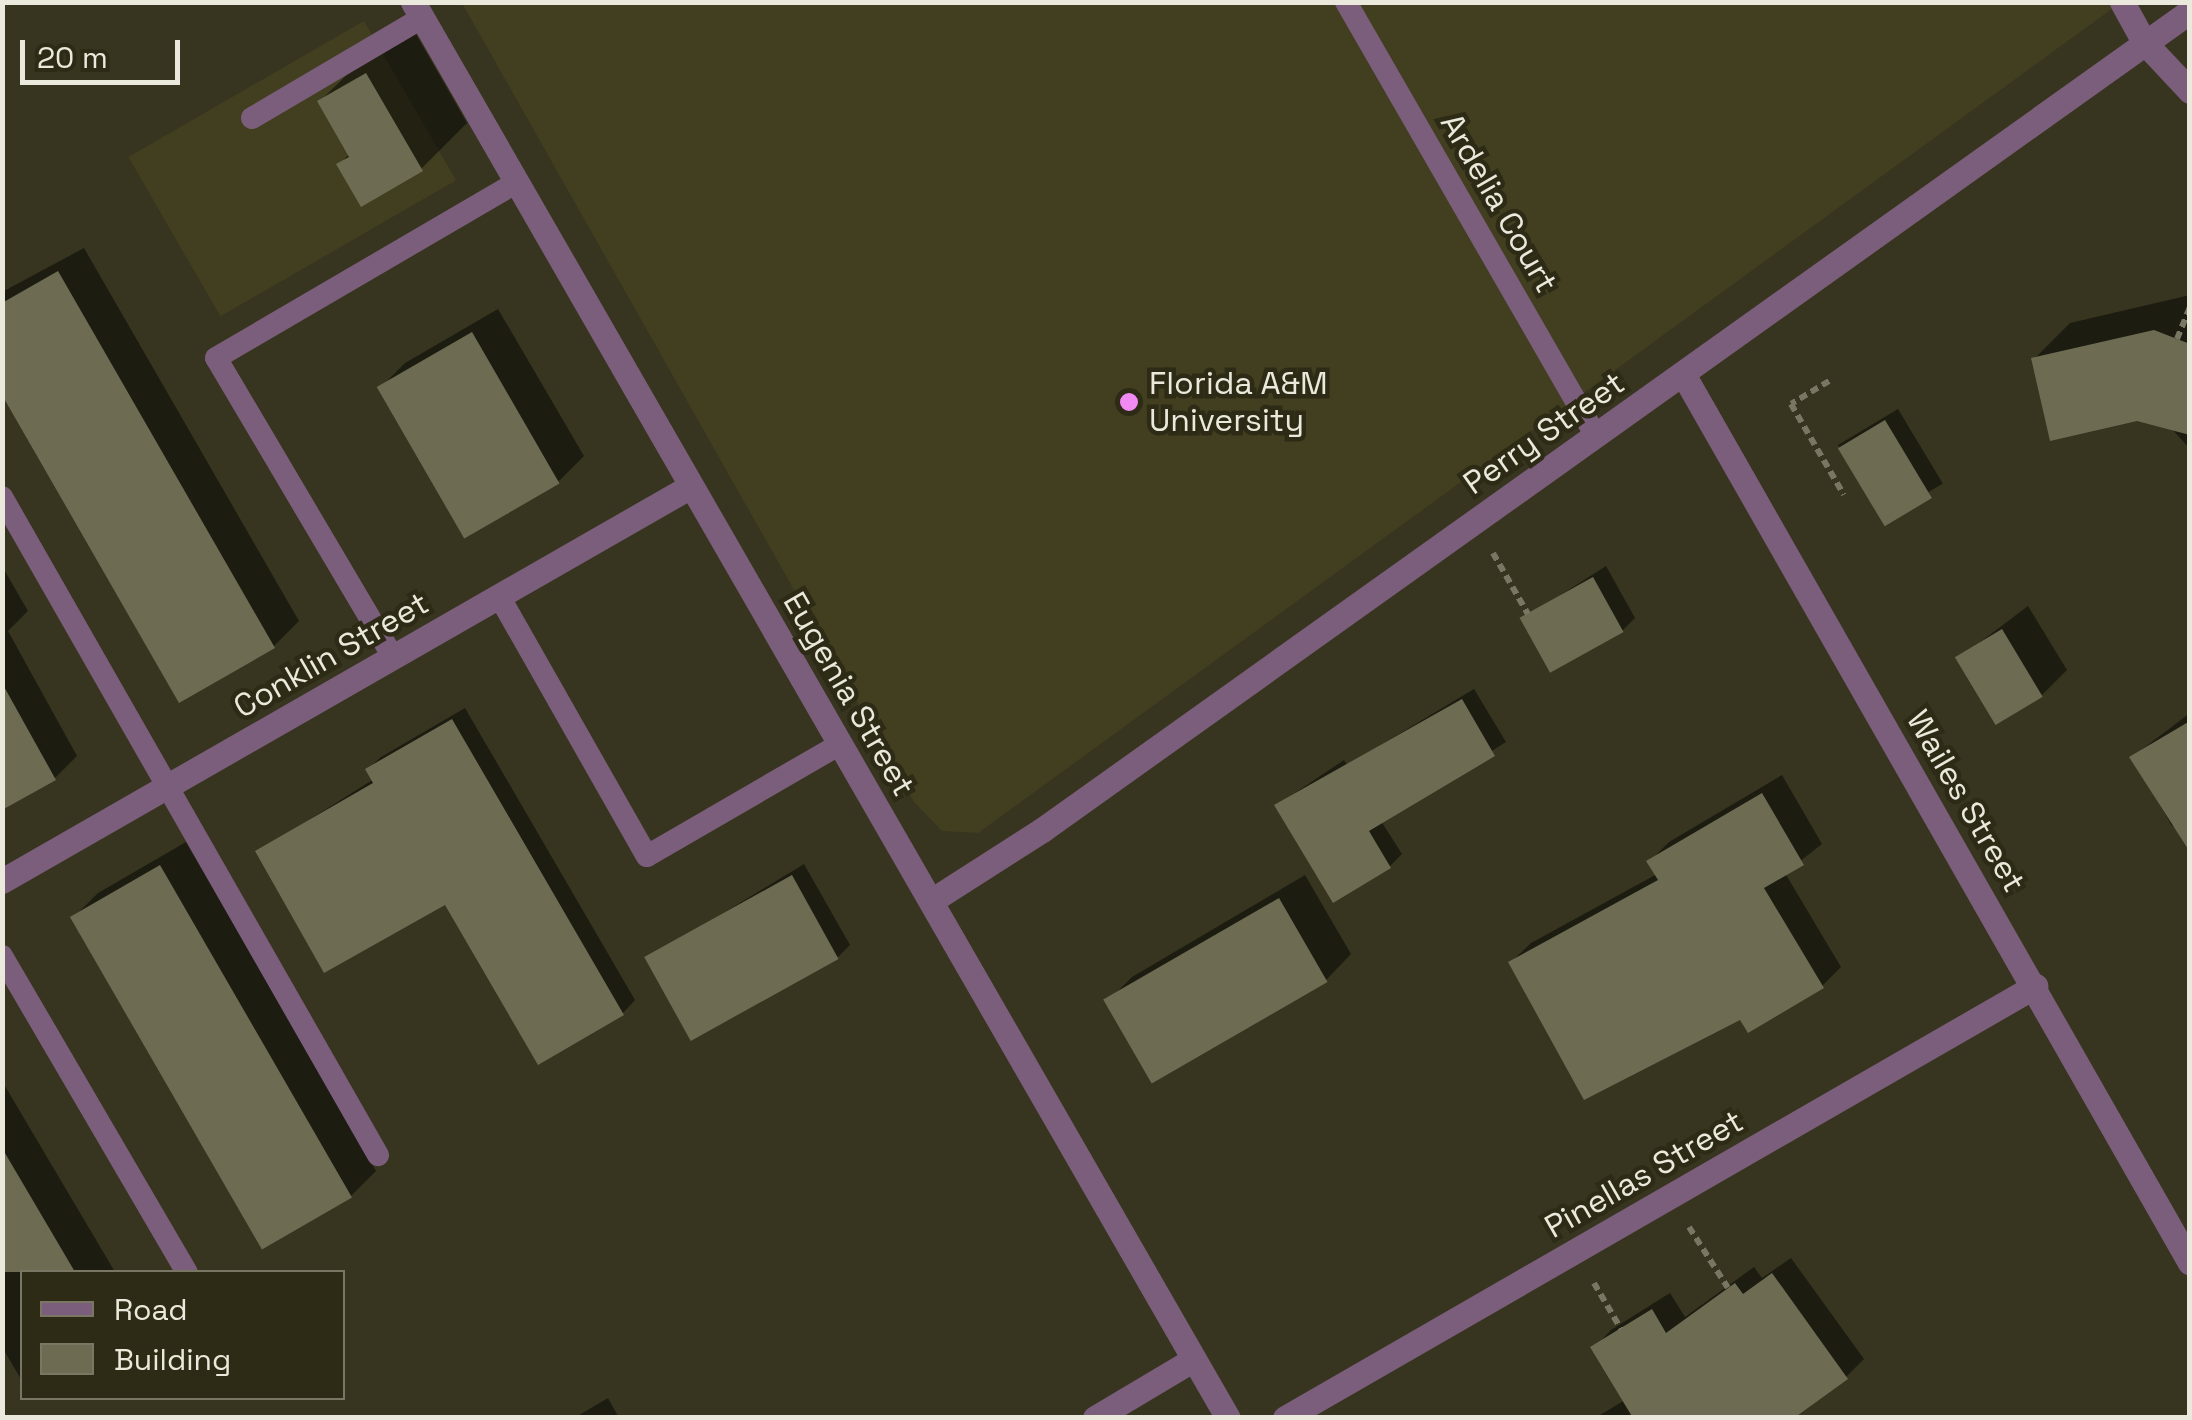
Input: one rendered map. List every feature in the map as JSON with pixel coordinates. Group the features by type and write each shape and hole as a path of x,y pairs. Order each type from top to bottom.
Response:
{"street":[{"path":"2122,2 2144,42 2190,91"},
{"name":"Eugenia Street","path":"418,10 1228,1418"},
{"name":"Perry Street","path":"931,901 980,874 2190,11"},
{"name":"Wailes Street","path":"1682,374 2035,986 2190,1264"},
{"name":"Conklin Street","path":"2,881 691,486"},
{"name":"Pinellas Street","path":"1286,1418 2035,986"},
{"path":"1095,1418 1194,1359"}],"lane":[{"name":"Ardelia Court","path":"1346,2 1596,436"},
{"path":"252,118 418,10"},
{"path":"393,657 216,358 516,183"},
{"path":"2,497 378,1155"},
{"path":"499,596 647,856 840,744"},
{"path":"2,956 186,1270"}],"path":[{"path":"2190,306 2179,335 2190,334"},
{"path":"1830,381 1790,404 1844,494"},
{"path":"1475,522 1528,614"},
{"path":"1669,1197 1728,1288"},
{"path":"1575,1252 1621,1328"}],"shaded area":[{"name":"Florida A&M University","path":"462,3 2120,3 978,833 942,831 914,802"},
{"path":"364,21 456,180 220,316 128,157"}],"building":[{"path":"366,73 423,171 361,207 336,164 349,157 317,101"},
{"path":"58,271 275,648 179,703 2,395 2,303"},
{"path":"2154,330 2190,344 2190,435 2137,421 2050,441 2031,358"},
{"path":"472,332 560,484 464,539 377,387"},
{"path":"1885,420 1932,498 1885,526 1838,448"},
{"path":"1593,577 1624,632 1550,673 1520,618"},
{"path":"2002,629 2043,697 1996,725 1955,657"},
{"path":"2,683 56,780 2,810"},
{"path":"1462,699 1495,756 1369,831 1391,868 1333,903 1274,805"},
{"path":"452,719 624,1015 538,1065 445,905 324,973 255,851 373,783 365,769"},
{"path":"2190,721 2190,852 2129,757"},
{"path":"1762,793 1804,865 1764,888 1824,988 1748,1033 1740,1020 1584,1100 1508,962 1658,880 1646,861"},
{"path":"160,865 352,1198 262,1250 70,917"},
{"path":"792,875 839,959 691,1041 644,957"},
{"path":"1279,898 1328,982 1152,1084 1103,1000"},
{"path":"2,1148 74,1270 2,1272"},
{"path":"1772,1273 1848,1379 1794,1418 1633,1418 1590,1347 1652,1309 1666,1333 1735,1283 1743,1294"}],"place":[{"name":"Florida A&M University","path":"1129,402"}]}
